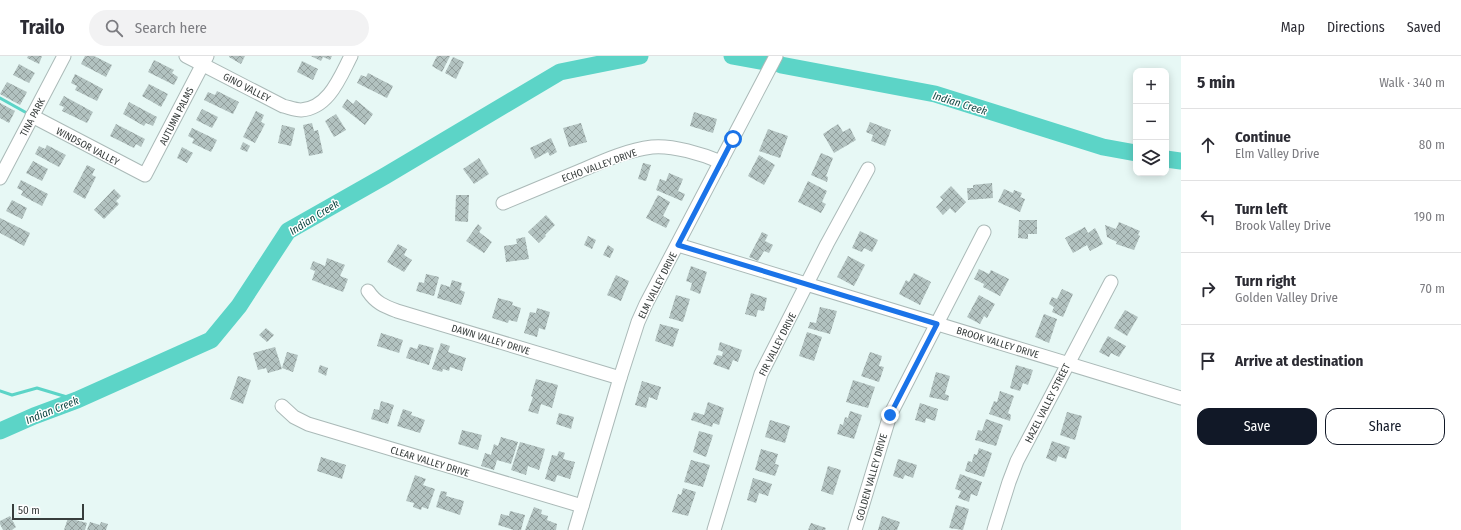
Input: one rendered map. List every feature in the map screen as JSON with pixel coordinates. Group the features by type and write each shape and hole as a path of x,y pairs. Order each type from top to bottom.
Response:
{"street":[{"name":"TINA PARK","path":"0,178 64,56"},
{"name":"GINO VALLEY","path":"186,56 205,60 283,106 300,110 322,102 329,95 335,87 351,56"},
{"name":"ELM VALLEY DRIVE","path":"575,530 638,322 776,56"},
{"name":"AUTUMN PALMS","path":"145,175 205,60"},
{"name":"WINDSOR VALLEY","path":"32,116 145,175"},
{"name":"ECHO VALLEY DRIVE","path":"503,203 602,162 630,152 654,147 681,149 721,162"},
{"name":"FIR VALLEY DRIVE","path":"714,530 761,374 827,244 868,169"},
{"name":"GOLDEN VALLEY DRIVE","path":"855,530 890,415 984,232"},
{"name":"BROOK VALLEY DRIVE","path":"678,245 1181,398"},
{"name":"HAZEL VALLEY STREET","path":"994,530 1017,462 1111,282"},
{"name":"DAWN VALLEY DRIVE","path":"368,291 373,299 380,304 397,311 620,378"},
{"name":"CLEAR VALLEY DRIVE","path":"282,406 294,417 308,424 582,506"}],"building":[{"path":"28,56 42,56 39,64 27,58"},
{"path":"85,56 94,56 112,65 106,77 81,64"},
{"path":"229,56 245,56 241,64"},
{"path":"311,56 332,56 330,60 323,57 321,61"},
{"path":"437,56 450,56 442,72 432,66"},
{"path":"453,57 464,62 456,79 445,73"},
{"path":"154,60 174,70 172,73 178,77 174,85 148,72"},
{"path":"302,61 318,69 313,80 297,72"},
{"path":"19,64 35,73 29,83 13,75"},
{"path":"368,73 393,86 387,98 357,83 361,75 366,77"},
{"path":"75,74 103,89 97,101 75,90 77,86 71,83"},
{"path":"7,82 27,92 20,105 0,94"},
{"path":"149,84 168,94 161,107 142,96"},
{"path":"217,91 239,102 233,114 204,100 208,92 215,95"},
{"path":"64,96 93,112 87,123 62,111 64,107 59,105"},
{"path":"347,99 353,104 356,100 373,114 365,125 342,107"},
{"path":"129,102 157,117 153,126 146,123 144,126 123,114"},
{"path":"0,103 15,111 9,123 0,118"},
{"path":"202,109 218,117 212,128 196,120"},
{"path":"256,111 264,115 261,122 265,124 255,143 243,137"},
{"path":"694,112 717,119 713,133 690,126"},
{"path":"336,114 346,130 334,137 325,121"},
{"path":"870,122 891,130 885,146 871,141 873,135 866,132"},
{"path":"312,123 314,131 318,130 323,153 309,156 303,125"},
{"path":"581,123 587,142 569,147 563,128"},
{"path":"116,124 145,139 141,147 136,144 134,148 110,136"},
{"path":"838,124 843,132 850,128 856,140 834,153 823,134"},
{"path":"282,125 295,128 291,146 278,143"},
{"path":"192,128 217,140 211,152 192,143 194,139 188,136"},
{"path":"768,129 788,136 780,158 759,151"},
{"path":"551,138 557,152 550,156 548,152 535,159 530,148"},
{"path":"243,142 250,146 247,152 240,149"},
{"path":"47,145 66,155 59,167 35,154 39,146 45,149"},
{"path":"182,147 193,153 187,163 177,158"},
{"path":"821,153 833,158 826,176 828,177 827,182 811,175"},
{"path":"759,155 775,165 764,185 748,176"},
{"path":"479,158 489,174 474,184 463,169"},
{"path":"33,161 48,169 42,181 26,173"},
{"path":"643,163 651,165 646,181 638,179"},
{"path":"87,165 95,169 92,175 96,177 85,199 73,192"},
{"path":"669,173 683,179 678,191 685,194 682,201 656,190 660,179 666,181"},
{"path":"21,180 48,194 42,206 21,195 23,191 17,188"},
{"path":"808,181 827,191 822,202 826,204 821,213 798,202"},
{"path":"992,183 993,198 968,200 967,188 973,188 973,185"},
{"path":"951,186 966,202 955,213 950,208 943,215 936,207 943,200 940,197"},
{"path":"114,189 121,196 116,201 119,204 104,219 94,210"},
{"path":"1004,189 1013,193 1014,190 1022,193 1020,197 1025,199 1020,212 998,202"},
{"path":"456,195 469,195 468,222 455,221"},
{"path":"658,195 670,202 663,216 670,220 666,228 646,218"},
{"path":"12,200 27,208 22,219 6,211"},
{"path":"546,215 555,225 539,243 528,232"},
{"path":"0,218 30,233 24,246 0,233"},
{"path":"1019,220 1037,220 1037,234 1028,234 1028,239 1018,238"},
{"path":"1119,222 1140,231 1138,235 1140,236 1134,250 1116,244 1117,242 1107,237 1105,225 1116,229"},
{"path":"478,224 482,228 479,232 492,242 484,253 466,241"},
{"path":"1085,227 1088,233 1095,228 1103,244 1090,251 1087,245 1073,253 1065,238"},
{"path":"860,231 878,240 872,252 864,248 862,252 852,248"},
{"path":"762,232 768,235 765,241 773,245 769,253 764,251 758,261 749,257"},
{"path":"588,236 596,240 592,249 584,245"},
{"path":"525,237 529,259 506,262 504,246 517,244 516,239"},
{"path":"398,244 407,249 404,255 412,260 404,272 387,262"},
{"path":"608,245 614,249 610,258 603,255"},
{"path":"848,256 865,265 854,286 837,277"},
{"path":"327,258 345,265 340,276 348,279 343,292 312,280 315,271 310,269 313,261 325,266"},
{"path":"691,266 707,272 700,294 690,290 692,283 686,281"},
{"path":"979,269 989,274 991,270 1009,279 1000,296 983,287 984,284 974,279"},
{"path":"914,273 931,282 920,305 899,294 906,280 909,282"},
{"path":"426,274 439,277 434,296 416,291 419,282 424,283"},
{"path":"616,275 629,281 621,301 607,295"},
{"path":"452,280 462,283 460,290 465,292 461,305 437,298 441,284 450,287"},
{"path":"1062,289 1073,294 1063,317 1052,312 1054,307 1049,304 1052,297 1057,299"},
{"path":"751,293 767,298 764,311 758,310 756,317 745,314"},
{"path":"676,295 690,299 683,322 669,318"},
{"path":"979,295 995,304 987,318 984,316 980,324 967,317"},
{"path":"498,298 513,302 512,305 521,308 517,322 509,320 508,323 492,318"},
{"path":"820,307 837,311 830,334 808,328 810,322 816,323"},
{"path":"537,308 550,312 545,330 539,328 537,337 524,333 530,312 536,313"},
{"path":"1125,310 1138,317 1127,336 1114,328"},
{"path":"1044,314 1057,319 1049,343 1035,337"},
{"path":"660,324 679,329 673,347 655,341"},
{"path":"266,328 274,335 267,342 259,335"},
{"path":"807,332 822,337 814,361 799,356"},
{"path":"381,333 403,340 399,353 377,346"},
{"path":"1108,336 1126,346 1119,357 1111,353 1109,357 1099,352"},
{"path":"720,342 742,350 738,362 733,360 729,370 713,364 717,355 722,356 723,352 718,350"},
{"path":"441,343 450,346 448,352 466,358 462,371 450,367 449,371 443,369 442,372 432,369"},
{"path":"419,344 434,348 429,365 406,358 410,347 417,349"},
{"path":"275,347 282,369 268,373 266,368 258,370 253,353"},
{"path":"287,352 298,355 293,372 282,368"},
{"path":"870,352 882,356 879,366 884,367 879,382 861,376"},
{"path":"320,365 328,368 326,376 318,372"},
{"path":"1016,365 1033,370 1028,385 1023,383 1020,391 1010,388"},
{"path":"936,372 950,376 945,394 949,396 948,401 929,397"},
{"path":"238,376 251,380 243,404 230,399"},
{"path":"536,379 558,385 552,408 541,404 538,414 528,411 533,397 531,396"},
{"path":"853,380 875,387 868,408 846,402"},
{"path":"642,381 661,387 657,400 649,397 646,408 635,405"},
{"path":"1000,391 1014,396 1008,413 1011,415 1010,421 989,414 994,401 997,402"},
{"path":"381,401 394,405 388,424 371,419 374,409 379,410"},
{"path":"708,402 724,408 719,425 713,423 712,427 691,420 694,412 704,415"},
{"path":"920,403 938,409 935,421 926,418 925,423 915,420"},
{"path":"403,409 412,412 411,415 425,420 420,433 397,426"},
{"path":"850,411 862,415 854,439 837,434 840,424 843,425 845,417 848,418"},
{"path":"1067,412 1082,416 1075,440 1060,435"},
{"path":"559,413 574,417 571,429 556,424"},
{"path":"986,419 1003,425 996,446 975,440 978,430 982,431"},
{"path":"770,420 790,426 785,443 765,437"},
{"path":"462,430 482,435 478,450 458,444"},
{"path":"699,431 713,435 706,457 693,452"},
{"path":"501,437 518,442 511,464 497,460 494,470 481,466 485,453 491,455 494,444 498,446"},
{"path":"1052,441 1070,447 1066,459 1058,456 1056,462 1046,458"},
{"path":"520,442 545,449 539,470 528,466 526,475 511,470"},
{"path":"979,448 992,453 984,477 965,471 968,461 972,462 974,454 977,455"},
{"path":"761,449 778,454 775,464 779,465 775,476 755,470"},
{"path":"559,451 565,453 563,459 575,462 570,479 557,475 555,482 545,479 552,455 557,456"},
{"path":"321,457 346,465 342,479 317,471"},
{"path":"898,459 917,465 913,478 905,475 903,479 893,476"},
{"path":"691,460 710,465 703,487 684,482"},
{"path":"828,466 841,470 833,495 821,491"},
{"path":"960,474 982,482 977,496 971,494 969,502 958,498 961,491 955,489"},
{"path":"415,475 426,479 423,485 435,489 428,509 422,507 421,510 413,507 414,503 406,501"},
{"path":"753,478 772,484 768,496 759,493 756,503 747,500"},
{"path":"683,488 696,492 688,516 672,512 678,494 681,495"},
{"path":"441,491 447,492 446,496 464,501 460,515 436,507"},
{"path":"956,505 969,509 963,530 949,528"},
{"path":"534,507 542,510 541,514 548,516 547,520 557,524 556,530 525,530"},
{"path":"510,511 525,515 521,530 514,530 498,525 501,514 509,516"},
{"path":"10,516 16,527 12,530 3,530 0,521"},
{"path":"882,516 900,522 897,530 878,530"},
{"path":"68,518 87,523 85,530 64,530"},
{"path":"90,522 100,525 101,522 108,524 106,530 87,530"},
{"path":"811,523 826,528 825,530 808,530"}],"waterway":[{"name":"Indian Creek","path":"0,431 34,416 77,400 211,340 239,306 288,231 385,176 560,72 640,56"},
{"name":"Indian Creek","path":"732,56 765,62"},
{"name":"Indian Creek","path":"781,65 935,94 1103,147 1133,152"},
{"path":"0,98 25,112"},
{"name":"Indian Creek","path":"1169,159 1181,161"},
{"path":"0,391 12,395 37,388 77,400"}],"route":[{"path":"733,139 678,245 937,324 890,415"}]}
